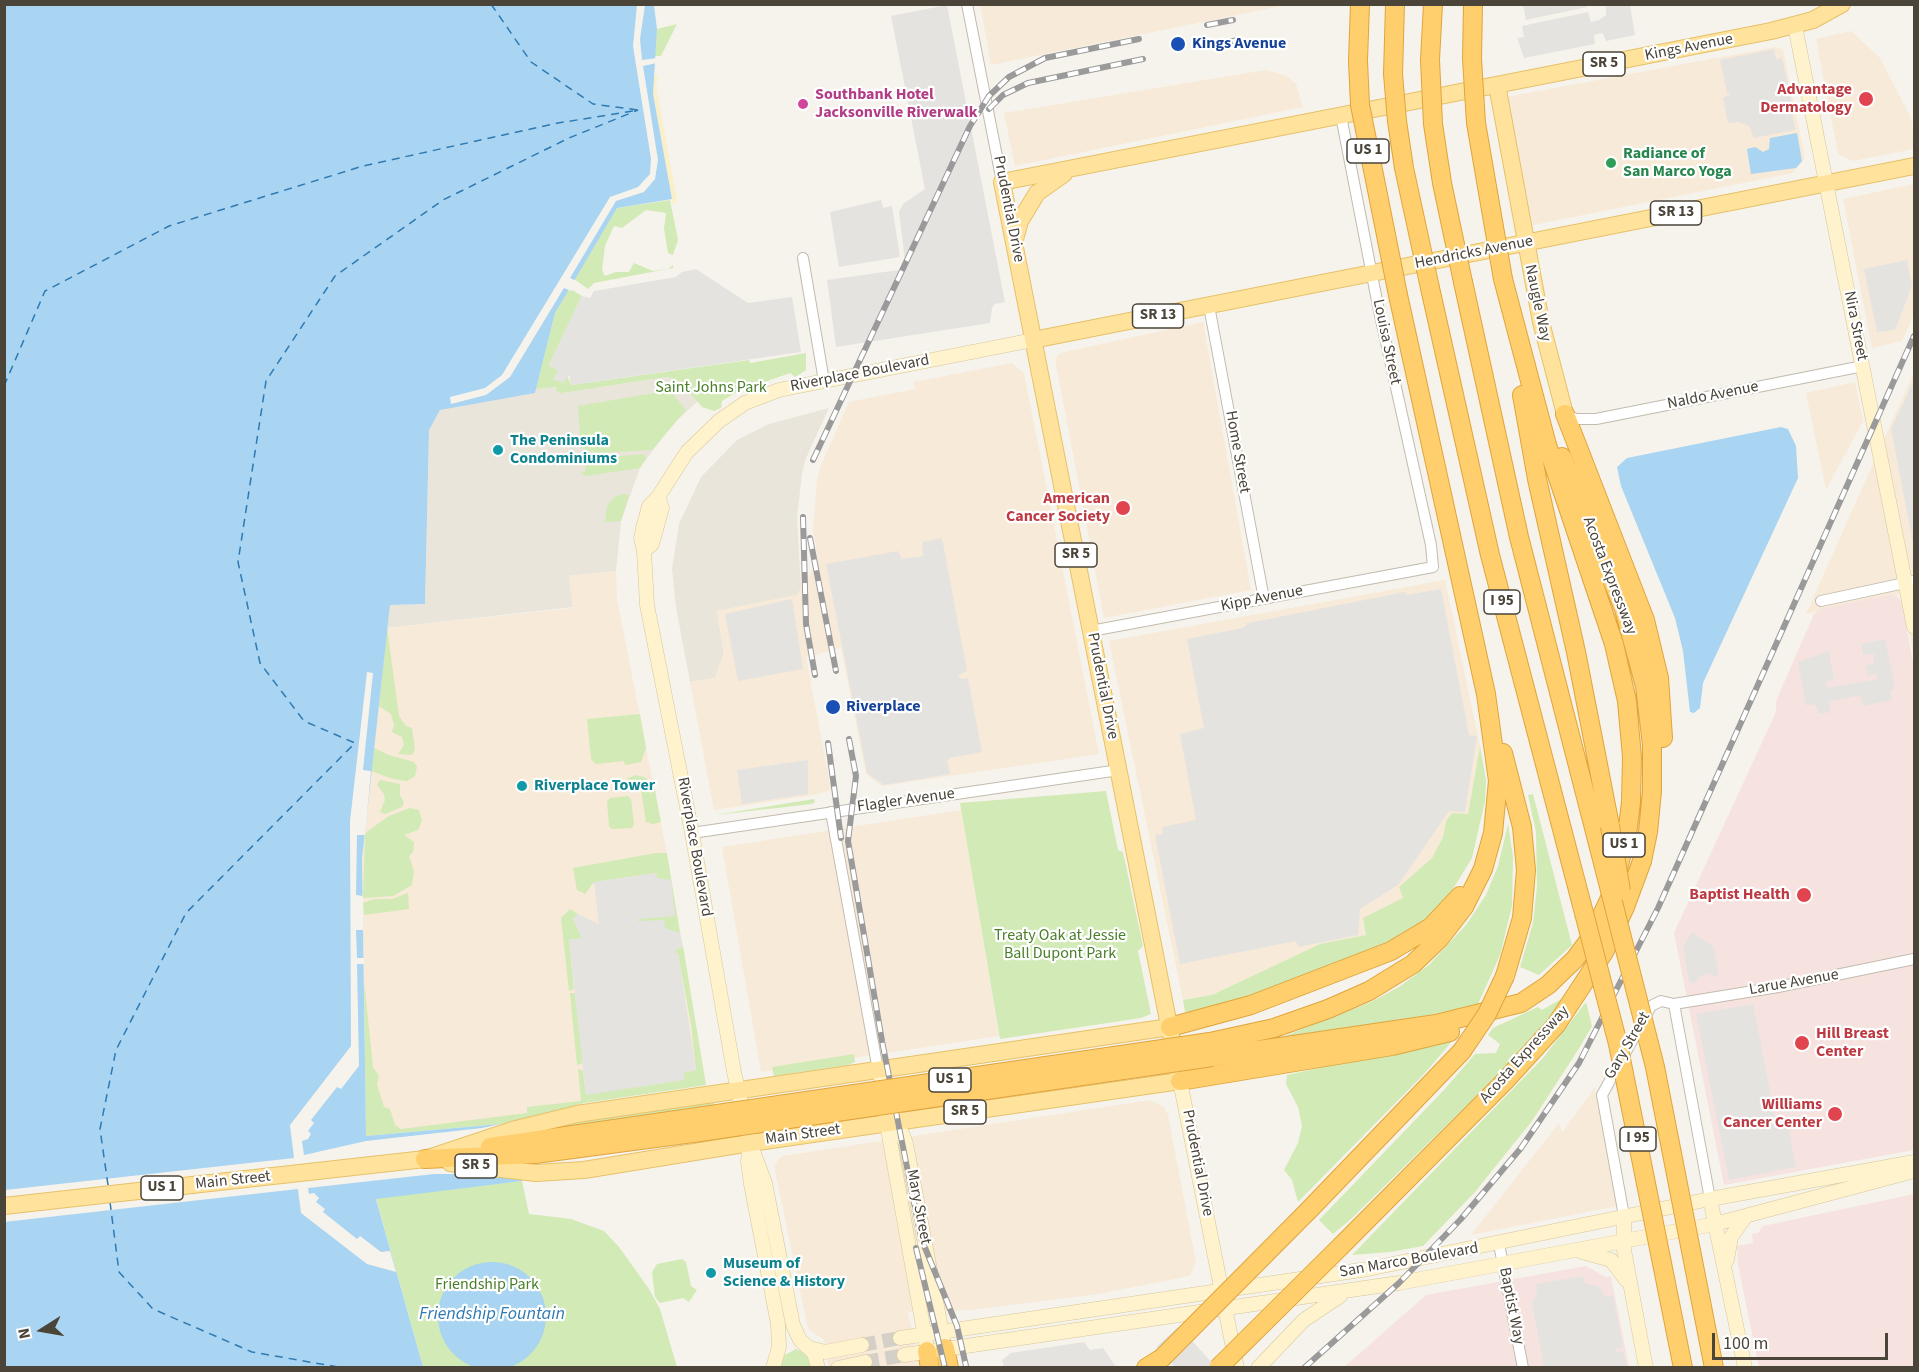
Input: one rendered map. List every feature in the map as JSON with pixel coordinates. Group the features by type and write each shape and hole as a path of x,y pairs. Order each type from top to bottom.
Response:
{"highway":[{"name":"US 1","path":"1211,1049 1300,1020 1356,998 1402,971 1431,947 1457,918 1477,883 1490,845 1497,814 1498,782 1486,694 1398,295 1362,116 1358,61 1360,4"},
{"name":"I 95","path":"1395,4 1393,50 1397,122 1404,168 1495,576 1620,1054 1683,1368"},
{"name":"I 95","path":"1433,4 1430,60 1435,134 1463,282 1521,544 1640,1000 1662,1100 1714,1368"},
{"name":"US 1","path":"425,1159 525,1149 1211,1049 1436,1024 1490,1013 1521,1003 1548,985 1566,968 1599,925 1610,898 1624,848 1632,780 1629,712 1618,658 1556,475 1503,279 1476,123 1472,59 1473,4"},
{"path":"1503,279 1537,479 1571,631 1610,826 1640,1000"},
{"name":"Acosta Expressway","path":"1218,1368 1512,1074 1563,1014 1611,938 1635,882 1646,844 1651,805 1652,745 1647,696 1638,653 1624,609 1521,352"},
{"path":"1565,414 1639,600 1655,659 1661,700 1662,745 1658,788 1646,844"},
{"path":"1146,1368 1157,1363 1308,1211 1462,1051 1487,1014 1505,976 1522,918 1526,857 1518,806 1486,694"},
{"path":"1170,1027 1258,1002 1373,959 1407,943 1431,927 1453,904 1474,876 1490,845"},
{"path":"1180,1081 1415,1041 1476,1023 1521,1003"},
{"path":"934,1346 949,1368"}],"main road":[{"name":"Kings Avenue","path":"1002,182 1795,26 1842,4"},
{"name":"Nira Street","path":"1795,26 1863,366 1910,582 1914,627"},
{"name":"Naugle Way","path":"1497,85 1546,345 1565,414"},
{"name":"Hendricks Avenue","path":"1033,340 1914,166"},
{"name":"SR 5","path":"1014,243 1020,221 1037,193 1073,168"},
{"name":"Prudential Drive","path":"1002,182 1237,1368"},
{"name":"Riverplace Boulevard","path":"750,1143 738,1091 692,833 647,605 644,551 640,538 649,506 658,497 687,452 728,414 750,400 779,390 1033,340"},
{"name":"Main Street","path":"525,1149 577,1114 1170,1027"},
{"path":"1120,1036 1138,1043 1148,1059 1145,1075 1128,1089"},
{"path":"1020,1050 1028,1103"},
{"name":"Mary Street","path":"878,1070 893,1123 934,1346"},
{"name":"Main Street","path":"4,1206 525,1149 592,1169 750,1143 1180,1081"},
{"path":"750,1143 765,1183 793,1325 818,1368"},
{"path":"750,1143 749,1170 778,1320 778,1352 773,1368"},
{"name":"San Marco Boulevard","path":"903,1355 934,1346 1222,1290 1368,1269 1710,1199 1914,1162"},
{"name":"San Marco Boulevard","path":"900,1338 934,1346 1346,1292 1715,1224 1914,1172"},
{"name":"Gary Street","path":"1710,1199 1745,1368"},
{"path":"1726,1274 1731,1237 1750,1214"},
{"name":"Gary Street","path":"1624,1216 1623,1242 1646,1368"},
{"path":"1573,1250 1611,1260 1621,1272 1632,1296"},
{"path":"1258,1368 1304,1320 1346,1292"},
{"path":"778,1352 790,1346 807,1347 825,1352 862,1345"},
{"path":"838,1368 865,1362"}],"street":[{"name":"Prudential Drive","path":"967,4 1002,182"},
{"name":"Louisa Street","path":"1341,116 1372,273 1431,545 1433,567"},
{"path":"803,258 824,381"},
{"name":"Home Street","path":"1209,306 1264,599"},
{"name":"Naldo Avenue","path":"1565,414 1575,419 1596,419 1863,366"},
{"name":"Kipp Avenue","path":"1092,631 1433,567"},
{"path":"1821,601 1910,582"},
{"name":"Flagler Avenue","path":"692,833 1119,770"},
{"name":"Mary Street","path":"831,812 878,1070"},
{"name":"Larue Avenue","path":"1674,1004 1778,987 1914,959"},
{"name":"Gary Street","path":"1624,1216 1602,1091 1645,1013 1657,1002 1674,1004 1710,1199"},
{"name":"Baptist Way","path":"1499,1244 1523,1368"}],"shaded area":[{"path":"980,4 1286,5 991,65"},
{"path":"947,5 1005,302 995,304 992,308 990,323 836,347 827,280 906,269 899,212 903,204 925,189 891,16"},
{"path":"1523,5 1587,5 1587,7 1526,20"},
{"path":"1606,5 1630,5 1635,35 1606,41 1603,33 1594,35 1595,44 1524,58 1517,38 1524,37 1522,26 1588,12 1591,22 1599,20 1606,15"},
{"path":"1851,31 1880,58 1912,120 1914,149 1853,161 1838,154 1816,39"},
{"path":"1776,47 1783,50 1805,158 1793,173 1533,225 1506,97"},
{"path":"1774,49 1776,59 1782,58 1792,103 1782,107 1791,107 1795,130 1754,138 1749,126 1739,122 1728,123 1723,98 1731,94 1727,92 1720,60"},
{"path":"1266,70 1287,76 1296,84 1303,107 1015,166 1004,113"},
{"path":"1914,184 1914,314 1902,341 1872,348 1843,199"},
{"path":"881,200 883,208 892,206 900,257 839,267 830,212"},
{"path":"1907,260 1912,286 1895,330 1877,332 1864,269"},
{"path":"696,269 748,303 792,297 801,352 571,385 569,375 563,383 553,379 558,370 549,365 582,296 590,298 594,291 676,277 682,272"},
{"path":"1203,322 1251,590 1104,618 1055,359 1060,353"},
{"path":"1012,363 1024,373 1099,754 882,786 866,774 841,648 806,657 831,790 814,795 714,810 690,682 715,678 724,653 717,611 797,595 818,560 813,529 817,480 821,465 849,402 915,389 914,382"},
{"path":"1914,372 1914,659 1902,594 1806,614"},
{"path":"667,377 681,382 698,401 671,426 640,468 621,521 616,571 569,576 573,607 387,628 390,605 425,604 429,430 440,409 535,393 536,389 556,387 562,393"},
{"path":"1914,380 1914,548 1891,429"},
{"path":"1855,382 1863,421 1826,490 1806,393"},
{"path":"829,408 806,458 802,474 797,517 801,588 797,595 717,611 724,653 715,678 690,682 676,607 672,569 679,524 701,477 737,440 769,424"},
{"path":"942,538 967,671 958,675 961,679 968,678 982,752 950,758 947,761 950,774 884,785 867,773 826,564 898,551 902,559 923,556 922,542"},
{"path":"616,571 617,599 667,854 706,1085 584,1103 522,1119 366,1136 362,859 387,628 573,608 569,576"},
{"path":"1445,580 1480,746 1468,815 1446,821 1443,837 1432,858 1399,887 1404,898 1363,918 1366,935 1320,944 1212,995 1183,1000 1109,641"},
{"path":"1441,589 1469,735 1477,736 1465,812 1449,811 1398,885 1360,909 1358,935 1298,947 1296,941 1180,964 1155,835 1163,834 1162,827 1196,820 1180,734 1204,728 1187,639 1243,628 1248,623 1405,592 1406,595"},
{"name":"Baptist Health","path":"1889,595 1897,596 1902,603 1914,668 1914,1150 1724,1185 1674,933 1776,712 1776,701 1814,614 1823,608"},
{"path":"792,599 803,669 738,681 725,614"},
{"path":"1885,639 1895,688 1890,691 1892,700 1863,706 1860,695 1829,702 1831,712 1819,714 1815,704 1806,706 1798,662 1829,651 1834,680 1826,682 1827,688 1878,679 1876,674 1868,676 1865,665 1874,664 1874,654 1863,655 1861,644"},
{"path":"808,760 808,794 742,804 737,770"},
{"path":"961,810 999,1036 761,1072 722,847"},
{"path":"656,873 657,878 671,880 675,916 638,919 637,921 664,920 665,928 680,933 683,946 677,948 674,953 678,953 696,1070 684,1072 684,1080 586,1095 569,940 582,938 573,919 578,914 599,924 594,882"},
{"path":"1692,932 1713,946 1719,973 1716,977 1709,973 1699,977 1694,984 1689,981 1683,947"},
{"path":"1753,1004 1776,1121 1787,1120 1796,1167 1729,1180 1696,1014"},
{"path":"1595,1087 1618,1206 1471,1235 1559,1123 1562,1133"},
{"path":"1150,1100 1164,1107 1168,1115 1196,1262 1190,1276 1098,1294 971,1310 908,1312 919,1367 829,1367 824,1340 808,1329 774,1166 779,1159 783,1156"},
{"path":"1914,1194 1914,1367 1759,1367 1738,1265 1737,1246 1753,1243 1752,1234 1758,1233 1763,1226"},
{"path":"1586,1266 1606,1277 1611,1276 1629,1367 1343,1368 1426,1295"},
{"path":"1583,1276 1585,1283 1600,1287 1605,1297 1613,1296 1623,1347 1615,1349 1616,1352 1623,1351 1627,1367 1544,1367 1532,1303 1537,1292 1536,1284"},
{"path":"1177,1328 1183,1331 1215,1366 1175,1367 1156,1347"},
{"path":"1084,1342 1090,1350 1103,1348 1116,1367 1004,1367 1002,1360 1011,1353"}],"green space":[{"path":"677,24 661,56 655,56 657,29"},
{"path":"670,200 678,240 673,255 668,253 664,229 666,213 646,210 622,228 614,226 605,246 602,270 605,276 616,272 629,272 634,263 653,271 667,269 594,283 588,289 574,279 617,208"},
{"name":"Saint Johns Park","path":"569,288 582,296 549,365 558,370 562,383 567,375 571,385 749,360 750,363 806,353 806,370 795,377 790,373 737,392 722,401 721,408 714,411 702,407 681,382 667,377 562,393 557,392 556,387 536,389 555,313"},
{"path":"666,391 672,393 686,410 652,450 597,453 581,448 578,406"},
{"path":"644,454 646,458 640,468 586,476 580,473 585,472 585,467 597,458"},
{"path":"629,495 621,521 605,522 607,506 614,497"},
{"path":"387,628 399,716 406,726 412,728 415,750 412,755 398,754 404,745 402,737 392,732 394,725 391,714 379,706"},
{"path":"640,714 646,748 641,762 625,765 624,761 596,764 591,759 587,719"},
{"path":"1480,746 1486,780 1485,801 1472,858 1448,897 1418,927 1346,963 1210,1009 1185,1012 1183,1000 1212,995 1320,944 1366,935 1363,918 1403,898 1399,887 1432,858 1443,837 1446,821 1452,813 1468,814"},
{"path":"374,748 414,762 417,767 415,776 407,781 393,779 371,771"},
{"path":"636,775 644,777 654,785 661,822 653,824 646,822 640,784 626,779"},
{"path":"380,780 400,784 400,795 404,803 402,807 385,814 380,812 385,800 384,794 377,785"},
{"name":"Treaty Oak at Jessie Ball Dupont Park","path":"1106,791 1118,850 1123,852 1143,946 1138,951 1151,1014 1141,1018 1000,1039 960,803"},
{"path":"1533,794 1572,945 1539,975 1520,967 1533,923 1537,887 1536,832 1528,795"},
{"path":"628,796 631,799 634,824 632,828 612,829 609,826 607,801 610,798"},
{"path":"814,799 815,802 812,804 715,815"},
{"path":"410,808 419,810 422,821 418,830 404,835 414,842 413,852 409,856 414,871 412,885 393,896 363,898 365,833 389,816"},
{"path":"1508,824 1513,857 1512,906 1500,955 1478,1004 1429,1015 1282,1037 1371,1002 1399,987 1429,965 1466,925 1486,895 1498,866"},
{"path":"667,853 680,933 637,921 657,878 656,873 594,882 585,894 577,890 573,868"},
{"path":"408,893 409,909 364,915 363,903 374,899 392,899"},
{"path":"570,909 578,914 573,919 582,938 569,940 574,989 569,991 561,918"},
{"path":"683,946 706,1085 584,1103 512,1123 366,1136 364,981 373,1067 379,1076 377,1085 384,1107 390,1109 395,1125 401,1129 527,1113 527,1107 581,1101 578,1069 583,1071 586,1095 696,1070 691,1024 678,954 674,954 674,950"},
{"path":"570,993 575,993 583,1063 577,1065"},
{"path":"1563,998 1565,1000 1529,1044 1351,1219 1333,1234 1319,1220 1444,1090 1475,1054 1496,1053 1500,1044 1488,1035 1493,1028 1538,1007 1542,1010"},
{"path":"1586,1002 1592,1026 1578,1050 1532,1121 1475,1192 1423,1246 1390,1252 1352,1255 1543,1058"},
{"path":"1454,1039 1425,1073 1298,1202 1292,1180 1284,1170 1298,1143 1302,1126 1298,1107 1286,1084 1287,1075"},
{"path":"854,1054 855,1062 848,1065 774,1076 772,1067"},
{"path":"713,1099 714,1105 547,1130 587,1116"},
{"name":"Friendship Park","path":"522,1181 529,1214 571,1219 604,1231 619,1247 649,1289 660,1309 677,1367 423,1367 376,1198"},
{"path":"682,1259 686,1262 691,1286 697,1290 689,1302 683,1298 660,1303 655,1297 652,1272 657,1264"},
{"path":"796,1349 806,1353 812,1368 781,1368 783,1356"}],"sand":[{"path":"654,74 658,75 656,86 677,200 673,206 653,94"}],"water":[{"path":"5,5 654,5 657,29 653,94 672,199 617,208 555,313 535,393 440,410 429,430 425,604 390,605 362,859 366,1136 512,1123 522,1181 376,1199 423,1367 5,1368"},
{"path":"1797,133 1802,161 1796,168 1751,174 1747,149 1755,147 1763,152 1769,149 1770,138"},
{"path":"1781,427 1788,429 1796,446 1798,478 1703,683 1700,708 1694,713 1690,712 1683,651 1675,618 1621,486 1617,467 1627,458"},
{"name":"Friendship Fountain","path":"492,1262 513,1266 530,1278 542,1295 546,1316 542,1337 530,1354 513,1366 492,1370 471,1366 454,1354 442,1337 438,1316 442,1295 454,1278 471,1266"}],"pier":[{"path":"637,5 645,5 640,39 642,60 657,58 657,63 643,66 658,160 655,179 644,192 616,201 570,278 576,281 571,291 564,288 510,377 486,395 451,404 450,397 485,388 502,375 610,197 638,187 650,174 651,159 633,46"},
{"path":"367,672 373,673 363,770 371,771 365,835 357,835 356,895 363,896 363,930 356,930 357,958 364,958 364,964 357,964 359,1066 341,1089 337,1087 311,1120 314,1123 308,1131 311,1134 308,1139 302,1141 304,1155 366,1141 482,1128 515,1121 525,1180 472,1174 434,1174 308,1188 309,1194 314,1193 319,1198 316,1202 325,1209 323,1212 357,1239 360,1236 381,1252 390,1251 396,1272 367,1264 301,1213 298,1189 4,1222 5,1190 294,1158 290,1125 351,1046 350,821"}],"ferry route":[{"path":"491,4 531,62 593,104 638,110"},
{"path":"108,1185 100,1129 116,1050 186,913 355,743 304,721 260,663 238,562 266,381 335,276 443,200 569,138 638,110"},
{"path":"4,386 45,291 169,226 363,166 558,123 633,111"},
{"path":"110,1202 119,1272 153,1309 252,1352 344,1368"}],"tunnel":[{"path":"862,1345 900,1338"},
{"path":"865,1362 904,1355"}],"railway":[{"path":"1207,25 1233,20"},
{"path":"813,460 970,126 989,96 1009,77 1045,58 1139,39"},
{"path":"1211,46 1238,40"},
{"path":"989,109 1003,95 1028,83 1143,59"},
{"path":"1304,1368 1399,1283 1461,1219 1521,1148 1579,1063 1658,908 1914,336"},
{"path":"803,517 806,624 815,675"},
{"path":"810,538 836,671"},
{"path":"849,739 856,776 848,841 882,1041 921,1238 957,1326 966,1366"},
{"path":"828,743 841,838"},
{"path":"916,1248 945,1368"}],"place":[{"name":"Kings Avenue","path":"1178,44"},
{"name":"Advantage Dermatology","path":"1866,99"},
{"name":"Southbank Hotel Jacksonville Riverwalk","path":"803,104"},
{"name":"Radiance of San Marco Yoga","path":"1611,163"},
{"name":"The Peninsula Condominiums","path":"498,450"},
{"name":"American Cancer Society","path":"1123,508"},
{"name":"Riverplace","path":"833,707"},
{"name":"Riverplace Tower","path":"522,786"},
{"name":"Baptist Health","path":"1804,895"},
{"name":"Hill Breast Center","path":"1802,1043"},
{"name":"Williams Cancer Center","path":"1835,1114"},
{"name":"Museum of Science & History","path":"711,1273"}]}
